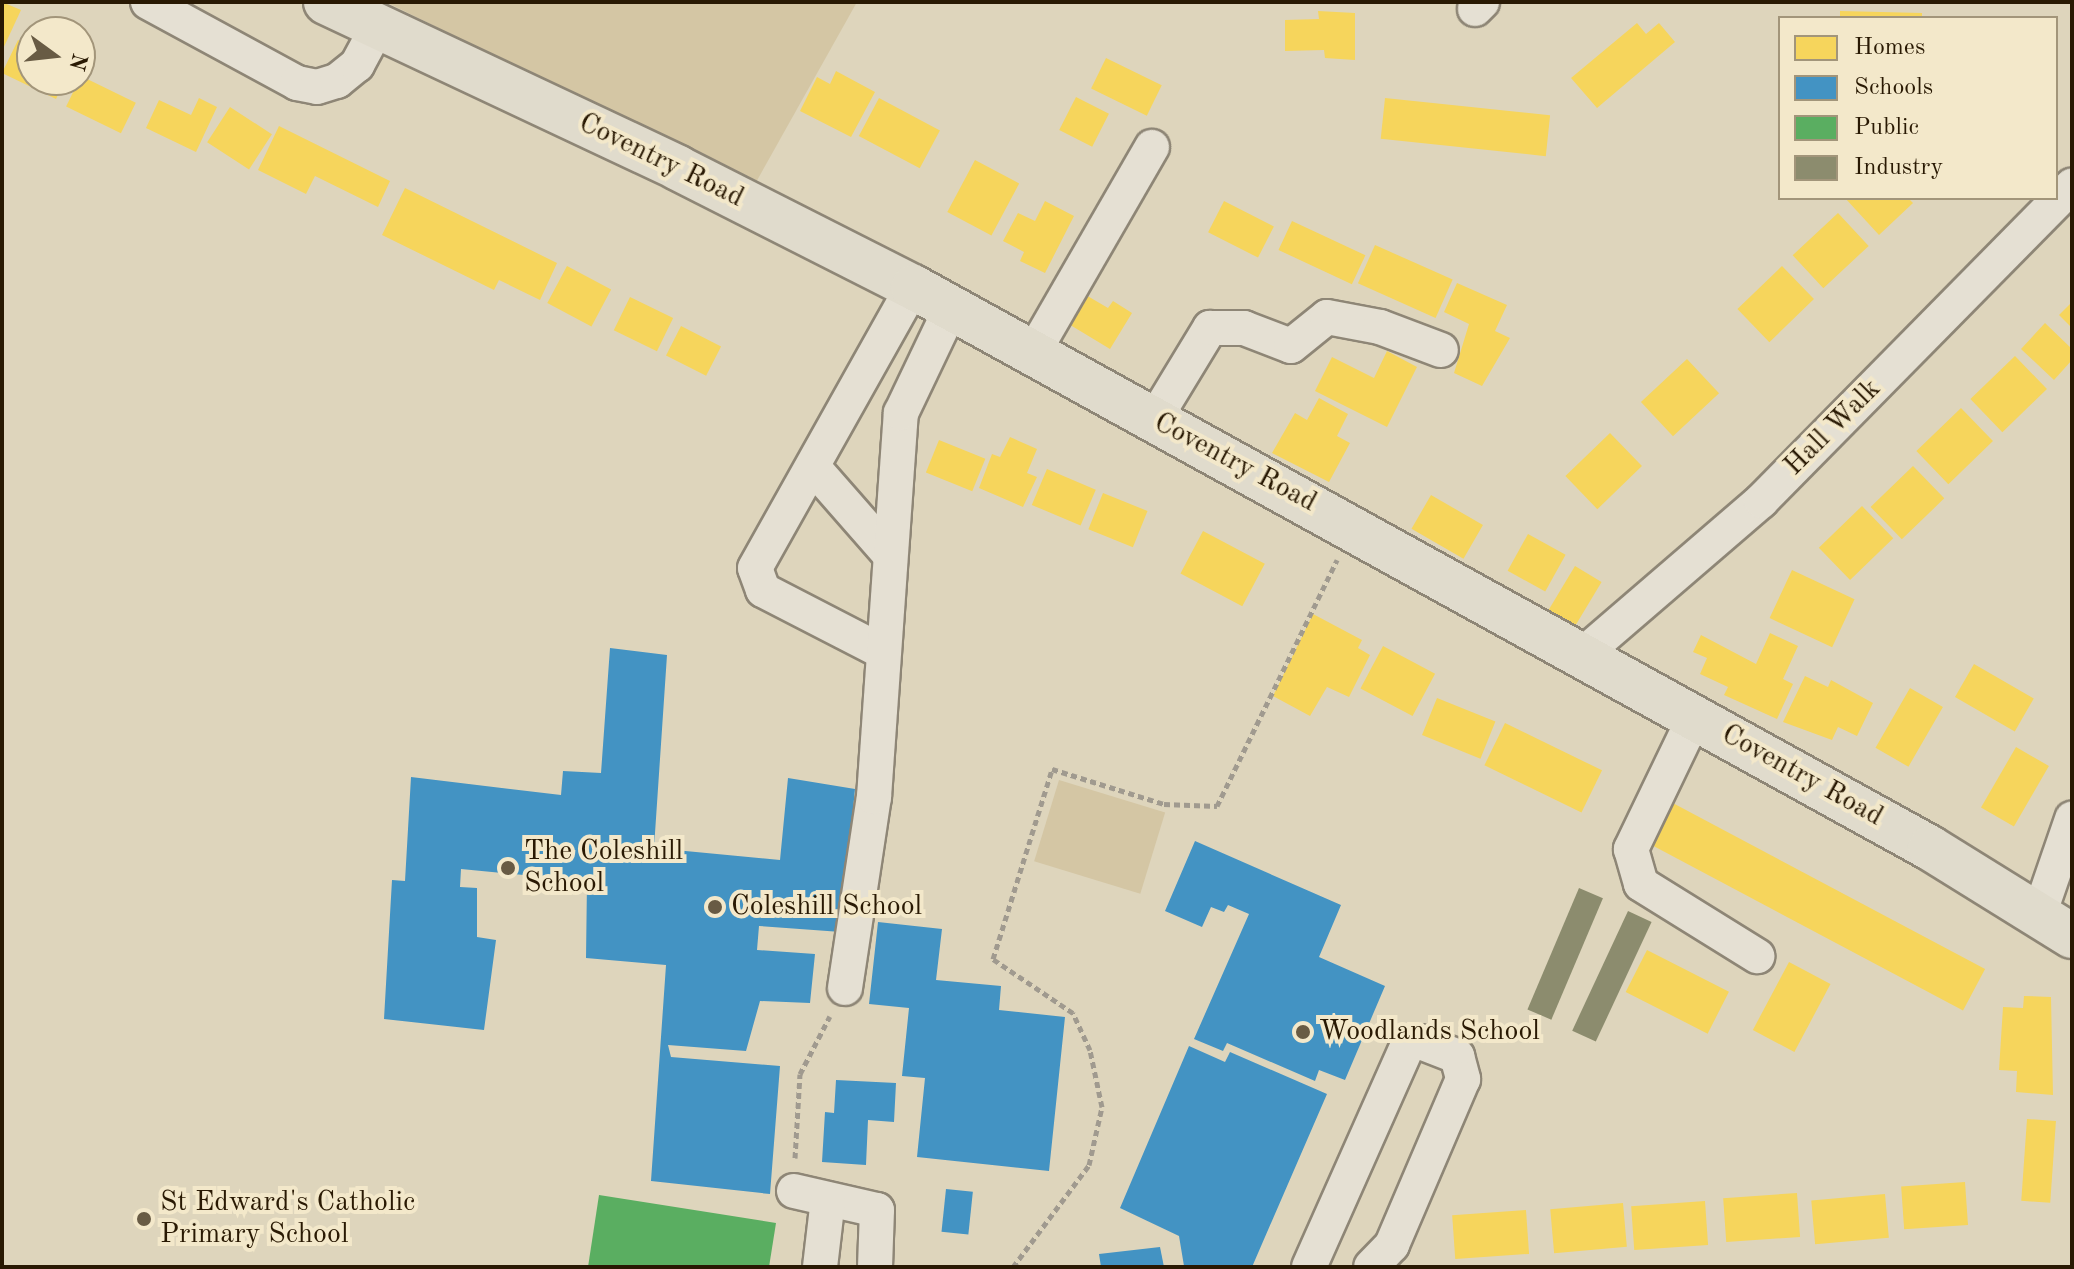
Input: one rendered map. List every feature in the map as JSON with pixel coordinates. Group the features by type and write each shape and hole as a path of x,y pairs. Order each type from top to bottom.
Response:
{"main road":[{"name":"Coventry Road","path":"326,2 678,168 913,287 1695,716 2055,926"}],"street":[{"path":"148,2 297,83 317,87 337,81 357,65 378,26"},
{"path":"1033,353 1152,147"},
{"name":"Hall Walk","path":"1581,656 1761,501 2072,186"},
{"path":"883,652 763,590 755,568 913,287"},
{"path":"845,988 864,788 883,652 901,413 951,308"},
{"path":"1154,420 1210,328 1244,328 1291,346 1327,317 1380,327 1441,350"},
{"path":"813,467 890,555"},
{"path":"1695,716 1631,849 1641,884 1757,956"},
{"path":"2055,926 2072,819"},
{"path":"1309,1267 1408,1045 1420,1042 1457,1056 1463,1079 1392,1245 1371,1267"},
{"path":"794,1191 877,1210 875,1267"},
{"path":"820,1267 828,1199"}],"path":[{"path":"1013,1267 1089,1165 1102,1107 1090,1050 1073,1013 993,959 1052,769 1164,804 1217,806 1353,527"},
{"path":"794,1191 800,1074 845,988"}],"shaded area":[{"path":"386,2 857,2 755,184"},
{"path":"1059,780 1165,812 1140,894 1034,861"}],"building: Homes":[{"path":"2,2 21,10 2,51"},
{"path":"1318,11 1355,13 1355,60 1325,58 1324,50 1285,51 1285,20 1319,19"},
{"path":"1840,11 1922,13 1922,16 1840,16"},
{"path":"1637,23 1646,34 1659,23 1675,42 1597,108 1571,78"},
{"path":"16,44 16,80 2,73"},
{"path":"1106,58 1162,85 1147,116 1091,89"},
{"path":"836,71 875,92 851,137 800,111 817,77 830,84"},
{"path":"96,83 136,103 121,133 66,107 71,96 96,96"},
{"path":"1076,97 1109,114 1092,147 1059,130"},
{"path":"199,98 217,107 196,152 146,128 159,100 191,115"},
{"path":"879,98 940,130 920,168 859,136"},
{"path":"1385,98 1550,115 1546,156 1381,139"},
{"path":"230,107 272,134 249,169 207,142"},
{"path":"279,126 390,181 378,207 315,176 306,194 258,170"},
{"path":"975,160 1019,183 991,236 947,212"},
{"path":"405,188 557,263 540,300 499,280 494,290 382,235"},
{"path":"1847,200 1910,200 1913,203 1879,235"},
{"path":"1045,201 1074,216 1045,273 1020,261 1024,252 1003,241 1018,213 1035,221"},
{"path":"1224,201 1274,226 1258,258 1208,232"},
{"path":"1838,213 1869,246 1823,288 1793,255"},
{"path":"1292,221 1365,255 1352,284 1278,250"},
{"path":"1375,245 1453,280 1436,318 1358,283"},
{"path":"567,266 611,289 591,327 547,303"},
{"path":"1782,266 1814,299 1769,342 1737,309"},
{"path":"1457,283 1507,305 1495,331 1510,338 1482,386 1454,373 1469,324 1444,312"},
{"path":"1079,291 1108,308 1113,301 1132,313 1110,349 1062,320"},
{"path":"630,297 673,318 657,351 614,330"},
{"path":"2072,302 2072,328 2059,315"},
{"path":"2045,323 2072,349 2072,360 2054,380 2021,349"},
{"path":"681,326 721,346 706,376 666,355"},
{"path":"1387,351 1417,367 1387,427 1315,391 1332,357 1374,378"},
{"path":"2015,356 2047,389 2002,432 1970,399"},
{"path":"1687,359 1719,393 1673,436 1641,402"},
{"path":"1319,398 1348,414 1337,436 1350,443 1329,482 1272,453 1295,413 1307,420"},
{"path":"1961,408 1993,441 1948,484 1916,451"},
{"path":"1610,433 1642,466 1597,509 1565,476"},
{"path":"1010,437 1037,449 1027,473 1037,477 1023,507 979,488 992,454 1000,457"},
{"path":"939,440 985,459 972,491 926,472"},
{"path":"1913,466 1944,498 1902,539 1871,507"},
{"path":"1047,469 1096,490 1081,526 1032,505"},
{"path":"1103,493 1148,511 1133,547 1088,529"},
{"path":"1431,495 1483,525 1463,559 1412,529"},
{"path":"1862,506 1893,538 1850,580 1819,548"},
{"path":"1203,531 1265,564 1242,606 1180,573"},
{"path":"1528,534 1566,555 1545,592 1508,571"},
{"path":"1575,566 1602,582 1573,630 1546,614"},
{"path":"1792,570 1855,599 1832,647 1770,618"},
{"path":"1313,614 1362,640 1358,648 1370,655 1349,697 1327,687 1310,716 1273,696"},
{"path":"1770,633 1798,646 1783,679 1793,684 1777,719 1724,695 1728,687 1700,674 1707,658 1693,652 1701,635 1756,664"},
{"path":"1383,646 1435,674 1413,716 1360,688"},
{"path":"1974,664 2034,698 2015,731 1955,697"},
{"path":"1805,676 1828,687 1831,680 1873,703 1857,736 1838,727 1832,740 1783,722"},
{"path":"1910,688 1943,707 1908,767 1876,748"},
{"path":"1437,698 1495,722 1480,759 1422,735"},
{"path":"1505,723 1602,770 1581,813 1484,765"},
{"path":"2016,747 2049,766 2014,827 1981,808"},
{"path":"1669,801 1985,969 1963,1011 1647,842"},
{"path":"1647,950 1729,992 1708,1034 1626,992"},
{"path":"1789,962 1830,984 1794,1052 1753,1030"},
{"path":"2024,996 2051,997 2053,1095 2016,1092 2017,1071 1999,1070 2003,1007 2023,1008"},
{"path":"2027,1119 2056,1121 2050,1203 2021,1201"},
{"path":"1965,1182 1968,1225 1904,1229 1901,1186"},
{"path":"1797,1193 1800,1237 1726,1242 1723,1198"},
{"path":"1885,1194 1889,1238 1815,1244 1811,1200"},
{"path":"1705,1201 1708,1245 1634,1250 1631,1206"},
{"path":"1623,1203 1627,1247 1554,1253 1550,1209"},
{"path":"1526,1210 1529,1254 1455,1259 1452,1215"}],"building: Schools":[{"name":"Coleshill School","path":"610,648 667,655 654,848 780,860 788,778 855,789 841,932 759,926 757,950 815,954 810,1003 760,1001 746,1051 668,1045 671,1057 780,1066 770,1194 651,1181 666,965 586,958 587,881 461,869 460,887 477,888 477,937 496,940 484,1030 384,1019 392,880 405,881 411,777 561,795 563,771 601,773"},
{"path":"1195,841 1341,905 1319,957 1385,986 1345,1080 1319,1070 1315,1081 1227,1043 1223,1051 1194,1039 1249,914 1228,905 1224,912 1211,907 1202,927 1165,911"},
{"path":"878,922 942,929 936,980 1001,986 999,1010 1065,1017 1049,1171 917,1157 925,1078 902,1076 909,1008 869,1004"},
{"path":"1189,1046 1225,1062 1230,1052 1327,1094 1252,1267 1184,1266 1179,1236 1120,1208"},
{"path":"836,1080 896,1083 894,1122 868,1120 866,1165 822,1162 825,1112 834,1113"},
{"path":"946,1189 973,1192 968,1235 942,1232"},
{"path":"1160,1247 1164,1267 1101,1267 1099,1254"}],"building: Public":[{"path":"599,1195 776,1223 769,1267 588,1267"}],"building: Industry":[{"path":"1579,888 1603,898 1551,1020 1527,1010"},
{"path":"1628,911 1652,922 1596,1042 1572,1031"}],"place":[{"name":"The Coleshill School","path":"508,868"},
{"name":"Coleshill School","path":"715,907"},
{"name":"Woodlands School","path":"1303,1032"},
{"name":"St Edward's Catholic Primary School","path":"144,1219"}]}
